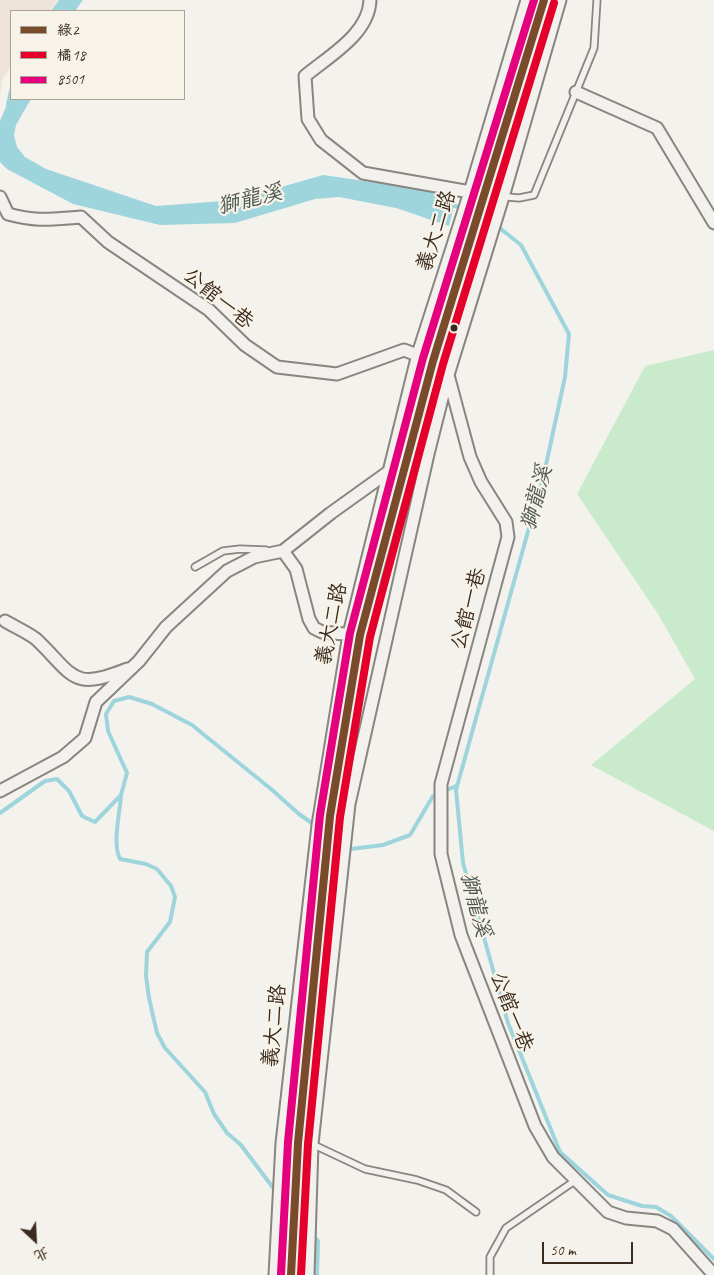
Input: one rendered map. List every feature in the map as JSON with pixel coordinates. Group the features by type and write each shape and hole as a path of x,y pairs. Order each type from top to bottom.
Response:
{"street":[{"path":"370,0 365,22 350,39 305,76 308,120 321,140 363,173 485,194"},
{"name":"義大二路","path":"308,1275 305,1144 330,816 354,635 374,577 407,459 463,241 470,192 527,0"},
{"name":"義大二路","path":"275,1275 282,1143 318,825 354,635 388,472 418,354 463,241 485,194 544,0"},
{"name":"義大二路","path":"291,1275 305,1144 349,804 425,464 448,375 503,198 560,0"},
{"path":"576,92 657,128 714,223"},
{"name":"公館一巷","path":"0,197 8,214 25,219 47,221 81,216 108,242 209,310 245,345 277,367 337,374 404,350 433,361 448,375 470,457 481,482 506,522 508,537 441,784 441,854 461,936 535,1126 553,1157 608,1212 626,1218 657,1221 672,1229 714,1275"},
{"path":"0,791 64,757 85,738 96,702 139,661 166,627 227,571 254,558 284,551 331,513 407,459"},
{"path":"284,551 296,570 309,619 314,628 322,632 354,635"},
{"path":"5,621 34,638 70,676 79,679 94,681 104,679 129,668 139,661"}],"lane":[{"path":"485,194 503,198 534,196 594,48 597,0"},
{"path":"195,567 222,551 240,549 284,551"},
{"path":"282,1143 305,1144 365,1169 417,1180 446,1190 476,1212"},
{"path":"490,1275 490,1258 506,1228 576,1180"}],"shaded area":[{"path":"0,0 58,0 51,10 10,10 10,68 3,78 0,95"}],"green space":[{"path":"714,350 714,831 591,765 695,679 658,614 577,494 645,366"}],"water":[{"path":"59,0 83,0 76,10 52,10"},
{"name":"獅龍溪","path":"10,97 10,100 30,100 16,125 14,135 17,147 25,157 46,169 156,206 236,200 323,175 457,194 449,226 396,208 339,197 315,199 235,223 160,225 73,204 7,169 0,162 0,121"}],"waterway":[{"name":"獅龍溪","path":"8,105 10,96"},
{"name":"獅龍溪","path":"451,205 475,211"},
{"name":"獅龍溪","path":"482,214 521,245 569,334 565,377 544,474 456,790 463,863 508,1023 560,1152 608,1195 642,1206 656,1207 671,1216 714,1259"},
{"path":"0,813 45,781 57,779 69,791 82,816 95,822 121,795 127,773 108,731 106,714 114,701 129,697 152,704 192,725 316,826"},
{"path":"332,837 351,849 383,845 410,835 433,796 456,786"},
{"path":"121,795 117,837 120,859 146,864 157,869 171,886 175,897 170,922 147,952 146,976 157,1033 165,1048 205,1092 214,1114 227,1133 241,1145 277,1193"},
{"path":"312,1234 318,1241 317,1275"}],"transit line":[{"name":"8501","path":"281,1274 288,1142 320,815 350,633 423,358 534,0"},
{"name":"綠2","path":"291,1275 298,1143 330,816 360,635 433,361 544,0"},
{"name":"橘18","path":"301,1275 308,1144 340,817 370,637 443,364 554,3"}]}
